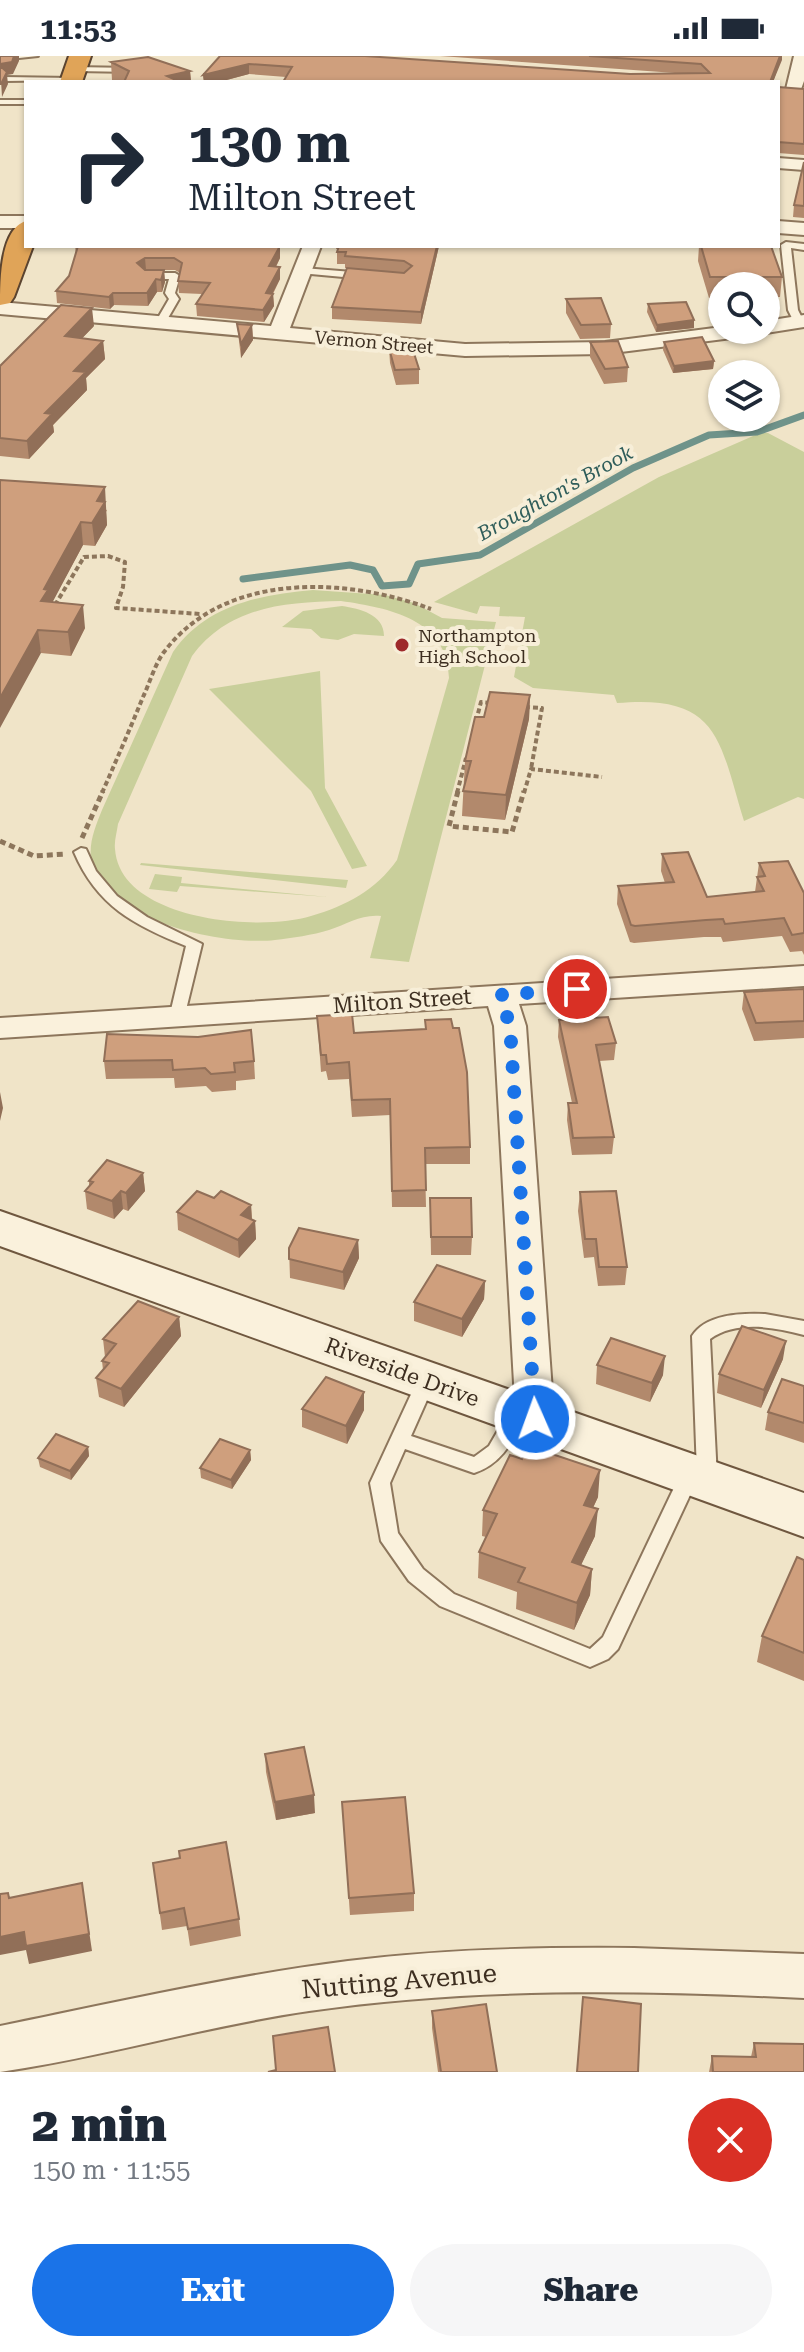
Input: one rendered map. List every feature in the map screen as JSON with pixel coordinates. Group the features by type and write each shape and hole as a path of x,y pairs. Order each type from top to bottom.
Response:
{"highway":[{"path":"0,297 24,235"}],"street":[{"path":"792,89 802,56"},
{"path":"780,163 804,165"},
{"path":"0,222 24,232"},
{"path":"780,227 804,229"},
{"path":"278,334 311,248"},
{"name":"Vernon Street","path":"0,308 451,349 532,351 655,344 708,336"},
{"path":"780,325 802,321"},
{"name":"Milton Street","path":"0,1028 178,1014 804,976"},
{"path":"500,995 510,1026 526,1416"},
{"name":"Riverside Drive","path":"0,1228 804,1515"},
{"name":"Nutting Avenue","path":"0,2049 273,1994 429,1974 504,1971 804,1976"}],"lane":[{"path":"0,58 34,56"},
{"path":"6,79 75,72 150,70"},
{"path":"0,102 24,102"},
{"path":"802,321 793,310 786,245 804,247"},
{"path":"303,271 375,277"},
{"path":"146,276 175,276 170,293 174,299 160,323"},
{"path":"81,852 88,873 102,893 141,923 194,944 178,1014"},
{"path":"426,1382 380,1483 388,1535 416,1575 447,1600 590,1658 611,1643 698,1478 701,1336 710,1328 741,1322 771,1320 804,1328"},
{"path":"399,1439 474,1465 486,1462 497,1452 526,1416"}],"path":[{"path":"55,605 84,557 92,554 119,557 125,562 123,587 116,608 156,614 157,611 201,614 267,592 307,587 380,592 411,599 431,609"},
{"path":"81,852 82,831 162,654 172,640 201,614"},
{"path":"473,733 478,702 496,704"},
{"path":"469,749 449,826 512,832 531,769 542,708 511,705"},
{"path":"531,769 602,777"},
{"path":"0,841 34,856 48,855"}],"green space":[{"path":"760,433 768,433 804,452 804,799 798,797 744,821 720,746 710,728 696,715 677,706 651,702 617,703 614,695 533,688 514,677 525,617 499,616 500,607 480,606 477,614 434,602 659,477"},
{"path":"313,590 385,595 414,603 442,618 496,622 409,962 370,958 381,916 361,918 316,933 253,941 226,939 168,925 140,913 117,898 100,880 91,858 92,839 100,816 173,652 186,636 201,623 235,605 273,595","holes":["341,601 378,608 413,620 438,642 446,658 449,678 397,860 380,880 348,902 288,921 228,921 196,916 166,906 141,892 123,873 115,849 118,824 192,656 206,640 240,617 278,606"]},
{"path":"342,606 363,611 375,618 380,622 384,636 354,634 338,640 321,638 311,629 282,627 303,611"},
{"path":"320,671 325,788 367,866 352,869 311,791 209,689"},
{"path":"141,863 348,880 346,888"},
{"path":"155,874 182,877 181,883 328,897 180,886 177,892 149,889"}],"building":[{"path":"0,56 14,56 12,62 0,64"},
{"path":"220,56 365,56 630,74 710,73 701,64 589,56 780,56 771,80 284,80 292,67 249,64 203,75"},
{"path":"148,57 190,71 167,76 176,80 125,80 129,71 111,62"},
{"path":"0,66 7,72 1,84 0,84"},
{"path":"780,87 804,89 804,144 780,142"},
{"path":"804,162 804,206 794,205"},
{"path":"77,248 279,248 269,266 280,267 266,293 273,294 263,310 196,304 210,283 178,281 182,263 174,258 145,258 137,263 145,270 164,270 161,280 156,279 147,293 113,293 109,297 56,291 69,276"},
{"path":"338,248 437,248 421,312 332,307 347,268 404,273 412,266 404,261 345,256 346,252 337,252"},
{"path":"702,248 772,248 782,277 780,272 709,272"},
{"path":"601,298 611,324 581,325 566,299"},
{"path":"686,302 694,320 657,325 648,304"},
{"path":"61,305 92,308 65,336 103,341 74,371 86,372 45,413 52,414 27,441 0,438 0,366"},
{"path":"237,324 252,325 241,344"},
{"path":"702,337 714,360 674,366 664,342"},
{"path":"618,341 628,367 605,369 590,342"},
{"path":"412,347 419,369 395,370 389,348"},
{"path":"0,480 105,487 97,501 105,502 92,523 81,522 44,589 48,590 41,601 83,605 68,632 38,630 0,698"},
{"path":"490,692 530,695 506,795 463,791 471,761 465,761 475,717 484,717"},
{"path":"688,852 707,897 764,891 757,877 765,876 759,863 788,861 804,893 804,933 792,935 784,918 725,924 723,919 631,925 618,886 674,882 662,854"},
{"path":"804,989 804,1021 756,1023 744,992"},
{"path":"352,1014 354,1033 426,1029 425,1020 451,1019 453,1028 459,1028 467,1072 470,1147 425,1148 426,1190 392,1191 390,1099 352,1100 349,1062 327,1064 326,1055 321,1055 317,1016"},
{"path":"608,1017 616,1043 596,1045 614,1137 573,1138 568,1103 577,1103 559,1020"},
{"path":"251,1030 254,1061 234,1063 235,1072 211,1074 205,1068 173,1070 172,1060 104,1061 107,1034 198,1037"},
{"path":"107,1160 143,1173 126,1193 121,1191 112,1201 85,1191 93,1182 89,1181"},
{"path":"197,1191 214,1198 221,1191 251,1205 241,1215 255,1221 238,1240 177,1212"},
{"path":"616,1191 627,1267 599,1267 596,1239 585,1239 580,1192"},
{"path":"430,1198 471,1198 472,1237 431,1237"},
{"path":"299,1228 358,1240 343,1272 289,1259 289,1248"},
{"path":"437,1265 485,1281 462,1319 414,1302"},
{"path":"138,1301 179,1317 121,1389 96,1378 109,1363 102,1361 116,1344 103,1339"},
{"path":"742,1326 786,1341 764,1390 719,1374"},
{"path":"611,1338 665,1356 652,1383 597,1365"},
{"path":"326,1377 364,1392 346,1426 302,1409"},
{"path":"782,1379 804,1386 804,1423 768,1412"},
{"path":"56,1434 88,1447 70,1471 38,1458"},
{"path":"220,1439 250,1450 231,1480 200,1468"},
{"path":"528,1446 600,1470 584,1505 598,1509 572,1562 592,1569 577,1603 518,1582 525,1568 479,1552 497,1514 483,1510 510,1455 522,1459"},
{"path":"797,1557 804,1560 804,1653 762,1636"},
{"path":"304,1747 314,1795 275,1802 265,1754"},
{"path":"405,1797 414,1893 349,1898 342,1802"},
{"path":"226,1842 239,1919 188,1929 184,1908 160,1913 153,1863 180,1858 179,1851"},
{"path":"82,1883 89,1934 26,1946 24,1932 0,1937 0,1894 8,1893 9,1898"},
{"path":"583,1997 641,2004 638,2072 577,2072"},
{"path":"486,2004 497,2072 441,2072 432,2011"},
{"path":"328,2027 335,2072 268,2072 276,2070 273,2036"},
{"path":"754,2043 804,2044 804,2072 713,2072 712,2056 756,2057"}],"waterway":[{"name":"Broughton's Brook","path":"243,579 350,565 373,570 382,586 409,584 418,564 480,555 633,468 709,435 757,432 804,415"}],"place":[{"name":"Northampton High School","path":"402,645"}],"route":[{"path":"535,1419 510,1026 500,995 577,989"}]}
